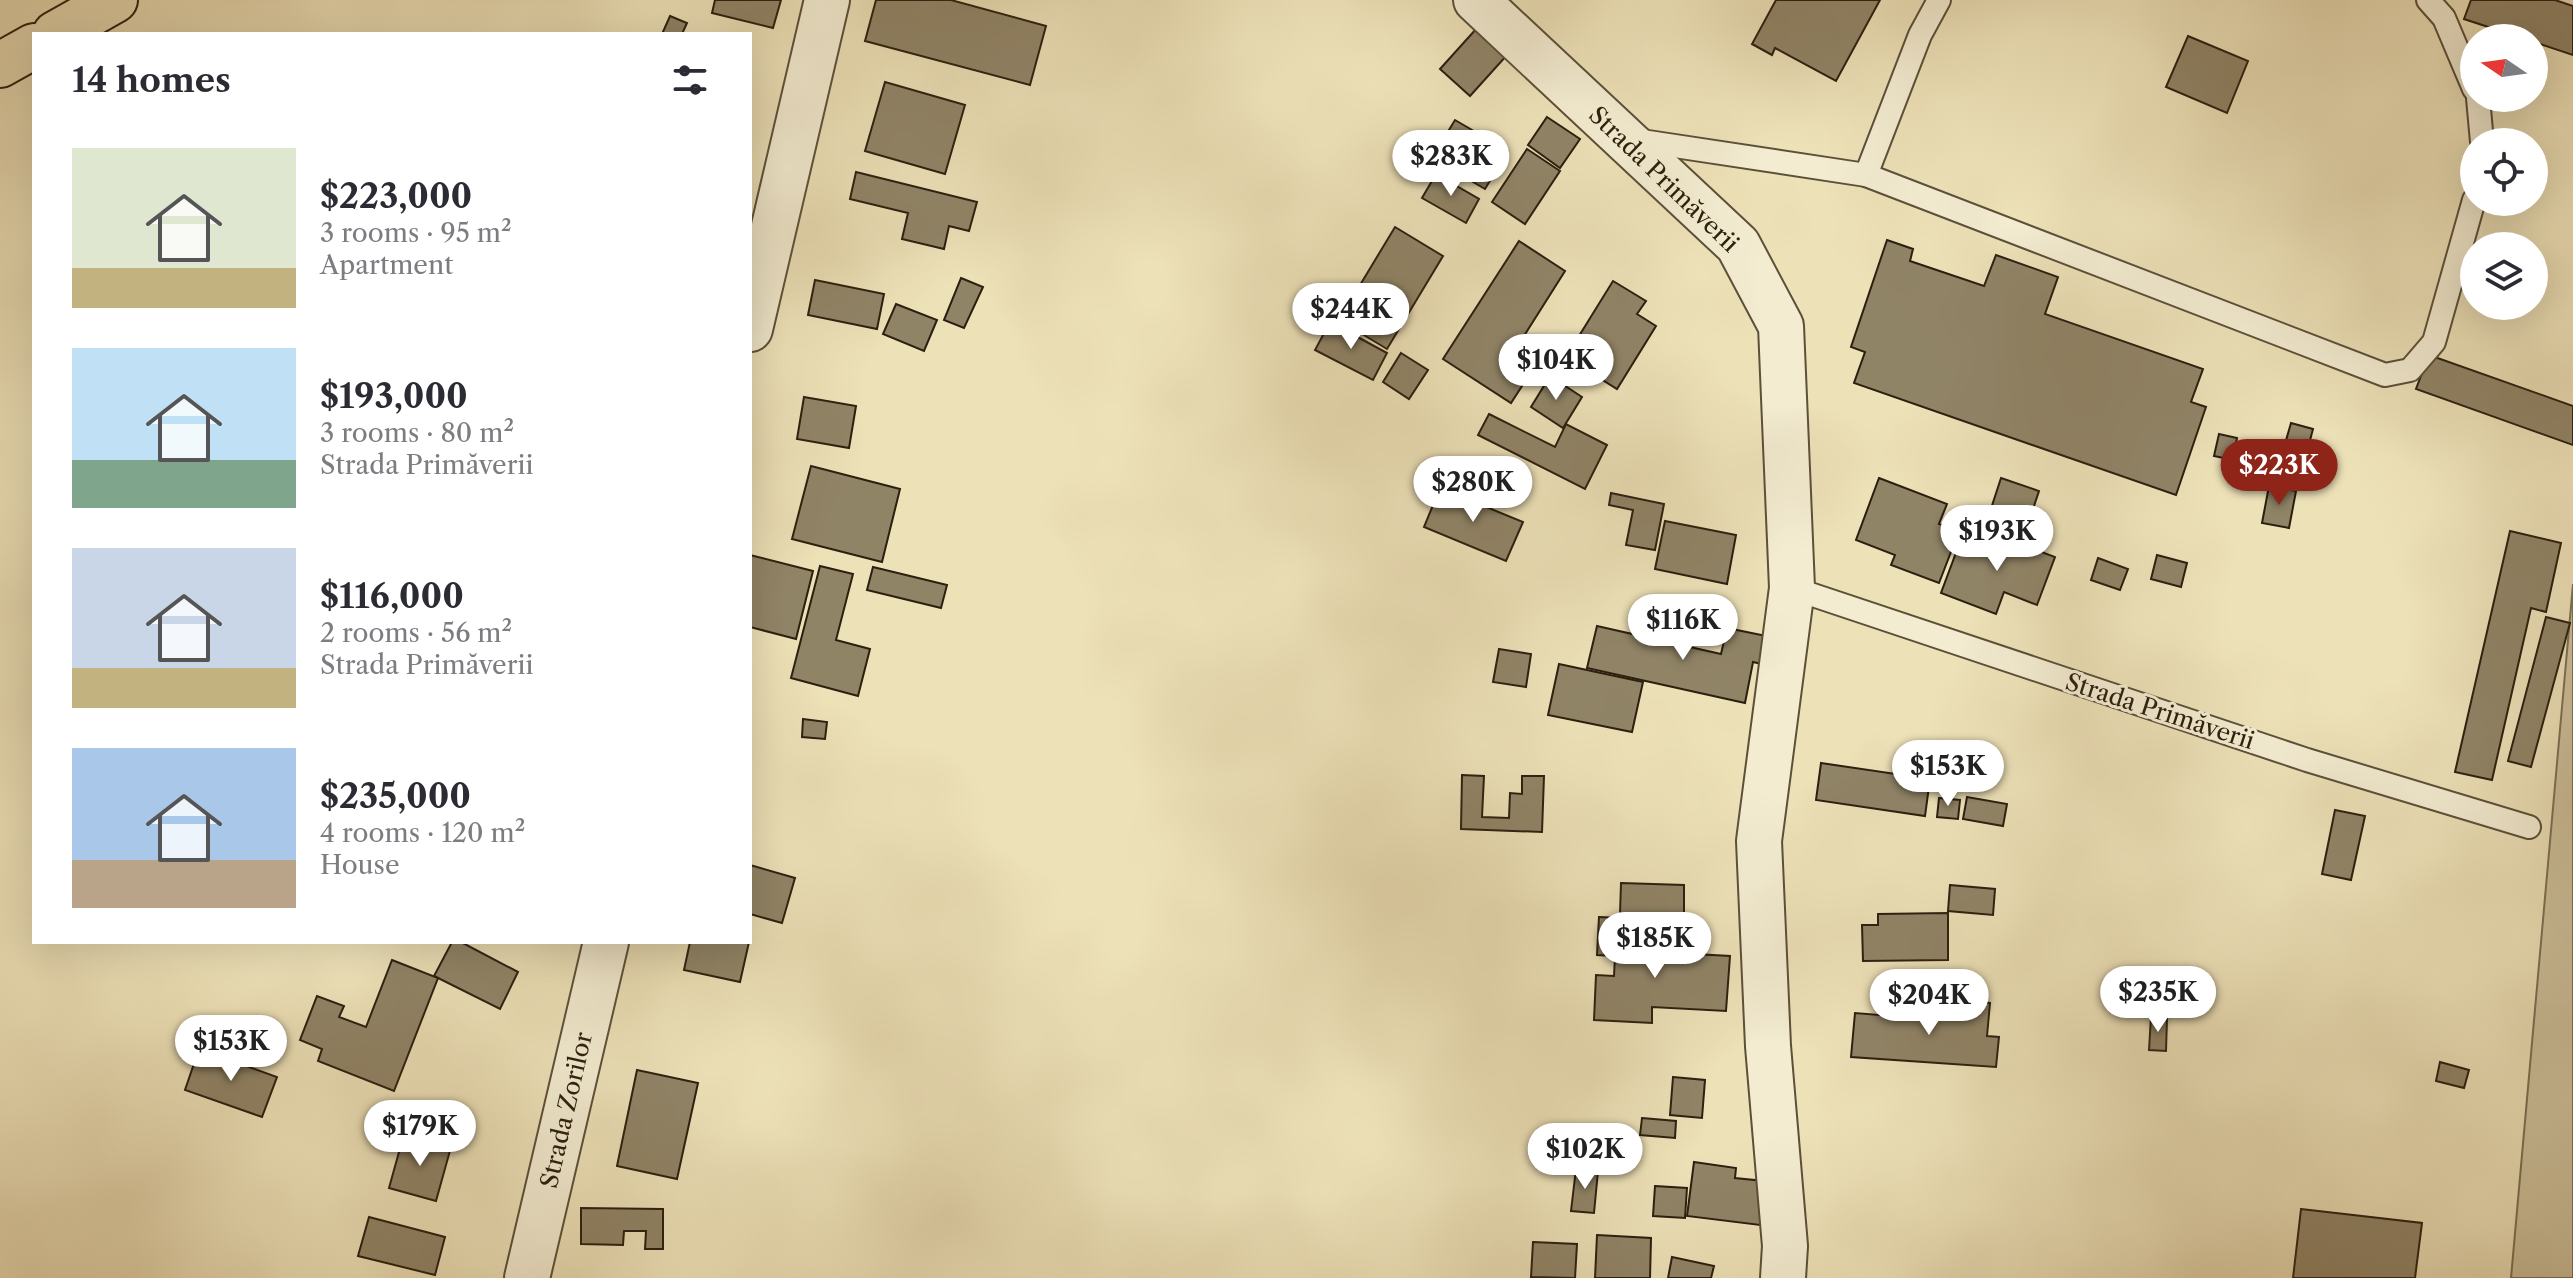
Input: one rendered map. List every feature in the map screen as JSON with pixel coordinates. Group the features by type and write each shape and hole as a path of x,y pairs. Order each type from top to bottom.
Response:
{"highway":[{"path":"59,32 115,0"},
{"path":"0,65 32,47"}],"street":[{"path":"752,320 827,0"},
{"name":"Strada Primăverii","path":"1476,0 1738,245 1781,326 1792,588 1759,841 1768,1046 1785,1246 1783,1278"},
{"name":"Strada Zorilor","path":"527,1278 606,944"}],"lane":[{"path":"1866,175 1920,35 1939,0"},
{"path":"2428,0 2444,18 2460,56"},
{"path":"1622,138 1866,175 2385,375 2410,370 2434,342 2469,216"},
{"name":"Strada Primăverii","path":"1792,588 2307,760 2529,827"}],"shaded area":[{"path":"2573,584 2573,1278 2511,1278"}],"building":[{"path":"715,0 781,0 773,28 712,13"},
{"path":"876,0 951,0 1046,26 1030,85 865,41"},
{"path":"1776,0 1880,0 1836,81 1775,48 1772,55 1752,44"},
{"path":"2471,0 2555,0 2573,6 2573,55 2548,47 2548,24 2479,24 2464,19"},
{"path":"670,16 687,23 683,32 663,32"},
{"path":"1477,28 1507,55 1470,96 1440,69"},
{"path":"2188,36 2248,61 2227,113 2166,87"},
{"path":"885,82 965,105 945,174 865,151"},
{"path":"1547,117 1580,139 1560,168 1528,145"},
{"path":"1455,120 1508,151 1485,189 1432,158"},
{"path":"1527,149 1560,171 1525,224 1492,202"},
{"path":"856,172 977,202 969,231 949,226 944,249 902,239 908,213 850,199"},
{"path":"1436,174 1479,199 1466,223 1422,198"},
{"path":"1395,227 1443,256 1387,349 1339,320"},
{"path":"1887,240 1913,249 1910,261 1984,286 1996,255 2058,277 2045,314 2203,369 2191,402 2206,407 2176,495 1854,383 1865,352 1851,347"},
{"path":"1519,241 1565,271 1512,355 1533,369 1511,403 1443,359"},
{"path":"961,278 983,287 964,328 944,320"},
{"path":"815,280 884,294 877,329 808,315"},
{"path":"1613,281 1646,301 1637,314 1656,326 1617,389 1566,357"},
{"path":"896,304 937,320 924,351 883,334"},
{"path":"1330,322 1387,353 1373,380 1315,350"},
{"path":"1401,353 1428,370 1409,399 1383,382"},
{"path":"2429,355 2573,406 2573,445 2416,389"},
{"path":"1550,376 1582,397 1563,428 1531,407"},
{"path":"804,397 856,406 849,448 797,439"},
{"path":"1489,414 1555,447 1566,424 1607,445 1585,489 1478,435"},
{"path":"2291,423 2313,429 2299,482 2276,475"},
{"path":"2219,434 2237,438 2233,460 2214,456"},
{"path":"811,466 900,489 882,562 792,539"},
{"path":"1879,478 1947,504 1939,524 1959,531 1939,583 1891,565 1895,555 1856,540"},
{"path":"2001,478 2039,491 2025,533 1987,521"},
{"path":"2269,486 2296,491 2289,528 2262,523"},
{"path":"1440,488 1523,522 1506,561 1424,527"},
{"path":"1611,493 1664,504 1655,550 1626,545 1633,510 1609,505"},
{"path":"1665,521 1736,535 1727,584 1655,569"},
{"path":"1986,531 2055,557 2037,605 2004,592 1996,614 1941,593 1960,542 1979,549"},
{"path":"2510,531 2561,543 2546,612 2531,608 2492,780 2455,772"},
{"path":"2157,555 2187,563 2181,587 2151,579"},
{"path":"752,556 813,571 796,639 752,628"},
{"path":"2098,558 2128,569 2120,590 2091,580"},
{"path":"820,566 853,574 836,640 870,649 858,696 791,678"},
{"path":"873,567 947,585 941,608 867,590"},
{"path":"2546,617 2570,623 2531,767 2508,761"},
{"path":"1597,626 1721,654 1727,628 1776,638 1770,666 1753,662 1745,703 1587,668"},
{"path":"1499,649 1531,654 1526,687 1493,682"},
{"path":"1559,664 1643,682 1632,732 1548,715"},
{"path":"803,719 827,722 825,739 802,737"},
{"path":"1821,763 1930,779 1925,816 1816,800"},
{"path":"1462,775 1484,776 1482,817 1509,818 1510,793 1522,794 1522,776 1544,776 1542,832 1461,829"},
{"path":"1967,797 2007,804 2003,826 1963,819"},
{"path":"1939,798 1960,800 1958,819 1937,817"},
{"path":"2335,810 2365,816 2351,880 2322,874"},
{"path":"752,866 795,878 782,923 752,915"},
{"path":"1621,883 1684,885 1684,915 1620,914"},
{"path":"1950,885 1995,889 1993,915 1948,911"},
{"path":"1948,913 1948,960 1863,961 1862,925 1878,925 1878,914"},
{"path":"1599,917 1624,918 1622,950 1730,956 1726,1011 1652,1007 1652,1023 1594,1020 1596,975 1614,976 1615,956 1597,955"},
{"path":"451,944 465,944 518,972 500,1009 434,976"},
{"path":"690,944 749,944 740,982 684,970"},
{"path":"392,960 438,978 394,1091 318,1061 322,1049 300,1040 317,996 344,1006 339,1017 366,1027"},
{"path":"1943,1000 1990,1003 1987,1036 1999,1037 1996,1067 1851,1057 1855,1013 1942,1020"},
{"path":"2151,1017 2167,1018 2166,1051 2149,1050"},
{"path":"199,1049 277,1077 262,1117 185,1090"},
{"path":"2440,1062 2469,1070 2464,1088 2436,1081"},
{"path":"637,1070 698,1083 677,1179 617,1166"},
{"path":"1673,1077 1705,1080 1702,1118 1670,1115"},
{"path":"1642,1118 1676,1121 1675,1138 1640,1135"},
{"path":"404,1134 451,1147 436,1201 389,1188"},
{"path":"1694,1162 1736,1168 1735,1178 1774,1182 1768,1226 1687,1216"},
{"path":"1576,1169 1598,1171 1594,1213 1571,1211"},
{"path":"1655,1186 1687,1188 1685,1218 1653,1216"},
{"path":"581,1208 663,1209 663,1249 645,1249 646,1231 624,1231 623,1245 581,1244"},
{"path":"2301,1209 2422,1223 2415,1278 2293,1278"},
{"path":"369,1217 445,1237 435,1275 358,1256"},
{"path":"1597,1235 1651,1238 1650,1278 1595,1278"},
{"path":"1533,1242 1577,1244 1575,1278 1531,1277"},
{"path":"1672,1257 1714,1266 1711,1278 1668,1278"}]}
